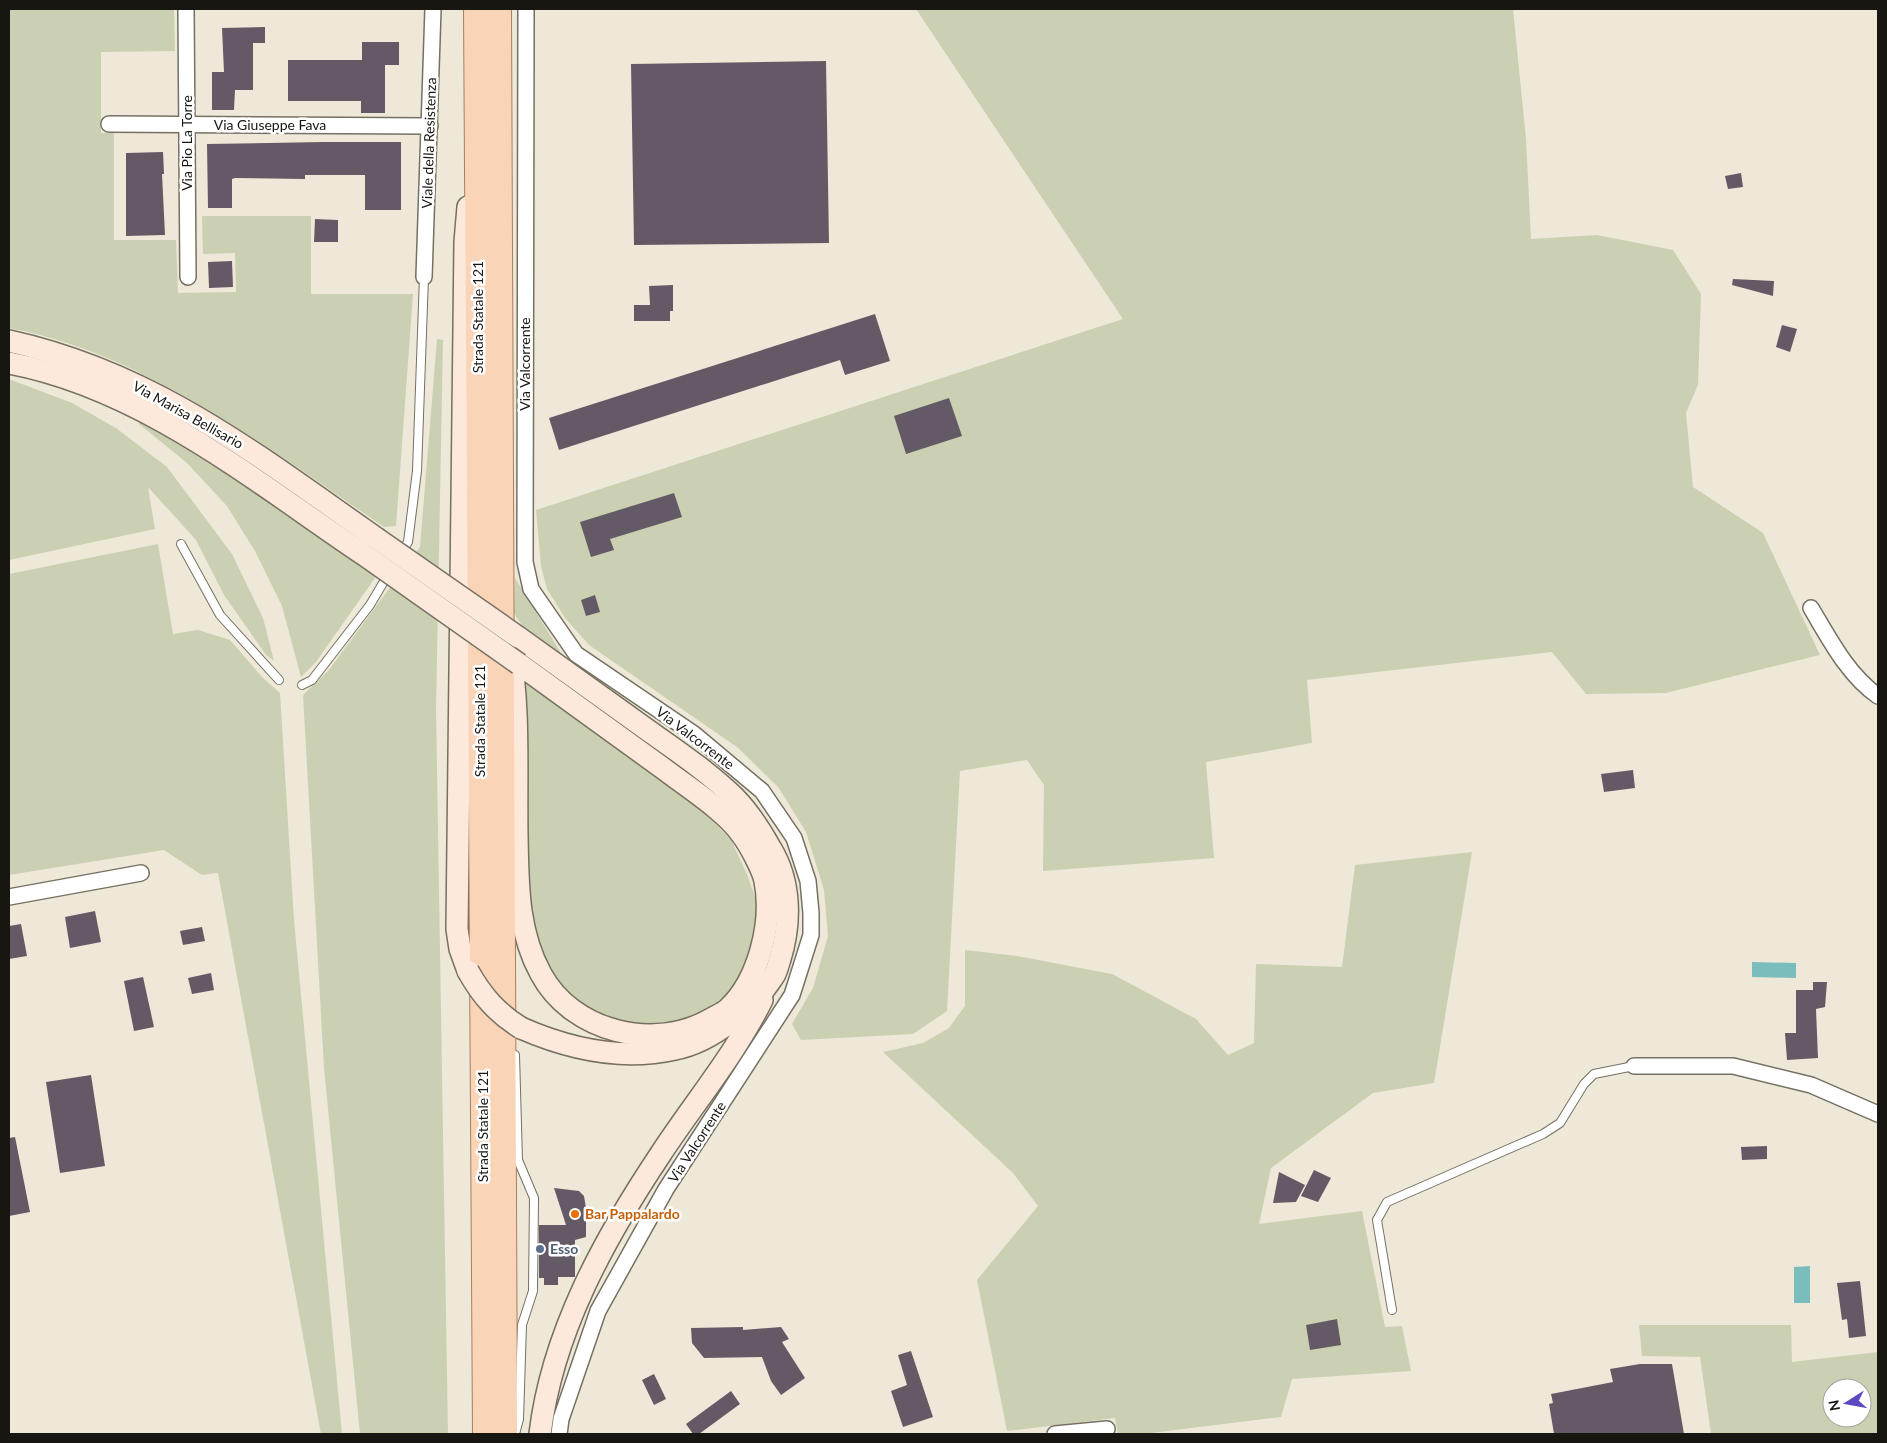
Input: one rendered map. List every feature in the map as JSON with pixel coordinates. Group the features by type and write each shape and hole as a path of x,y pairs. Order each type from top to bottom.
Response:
{"main road":[{"name":"Strada Statale 121","path":"476,9 485,1434"},
{"name":"Strada Statale 121","path":"500,9 502,610 507,997 505,1434"},
{"path":"477,117 465,242 458,716 457,929 460,949 468,971 490,1004 516,1030 554,1043 589,1050 644,1053 676,1049 722,1030 736,1018 774,976"},
{"name":"Via Marisa Bellisario","path":"9,342 35,347 101,368 163,398 222,431 370,546"},
{"name":"Via Marisa Bellisario","path":"9,363 29,367 103,392 157,418 370,546"},
{"path":"370,546 519,664 705,799 742,834 765,880 766,928 754,973 728,1009 697,1027 662,1035 634,1034 596,1024 568,1007 541,976 530,950 522,923 517,873 515,680 502,610"},
{"path":"370,546 518,637 678,753 734,797 754,821 773,851 787,894 788,919 784,946 774,976 746,1032 660,1154 624,1213 582,1289 566,1328 555,1363 540,1434"}],"street":[{"name":"Via Pio La Torre","path":"186,9 188,277"},
{"name":"Viale della Resistenza","path":"424,277 433,9"},
{"name":"Via Valcorrente","path":"526,9 525,552 531,589 576,654 694,734 762,791 794,838 808,881 811,913 811,935 792,995 666,1189 598,1311 560,1419 559,1434"},
{"name":"Via Giuseppe Fava","path":"109,124 430,126"},
{"path":"1811,608 1841,658 1867,688 1878,696"},
{"path":"9,897 141,872"},
{"path":"1634,1066 1733,1066 1811,1085 1878,1114"},
{"path":"1055,1434 1107,1429"}],"lane":[{"path":"302,685 312,680 370,605 408,542 417,471 424,277"},
{"path":"181,544 220,616 279,680"},
{"path":"515,1434 519,1419 522,1325 533,1291 534,1198 518,1160 516,1030"},
{"path":"1392,1310 1377,1220 1387,1202 1543,1134 1560,1123 1584,1084 1594,1074 1634,1066"}],"green space":[{"path":"9,9 174,9 175,51 101,52 101,133 114,133 114,240 176,240 178,293 236,292 235,253 203,254 202,216 311,216 311,294 413,294 396,526 384,527 252,437 158,382 109,359 60,341 9,328"},
{"path":"916,9 1513,9 1526,139 1531,239 1597,235 1673,250 1701,294 1698,385 1686,413 1693,487 1763,533 1820,655 1666,693 1586,694 1552,652 1307,680 1312,743 1206,762 1214,858 1043,871 1044,785 1027,760 960,771 947,1011 913,1034 801,1040 792,1024 813,988 828,936 824,890 806,832 778,787 737,747 589,645 565,618 547,589 541,566 536,510 1123,319"},
{"path":"437,339 443,340 436,709 448,1434 360,1434 324,1068 303,695 328,671 420,547"},
{"path":"9,379 72,403 116,428 167,467 232,554 263,618 274,661 266,655 224,595 196,540 148,487 155,529 9,560"},
{"path":"138,419 182,442 377,575 316,662 301,677 282,606 255,551 227,506 187,463 139,424"},
{"path":"158,544 173,634 198,630 230,640 262,677 280,693 294,920 342,1434 321,1434 218,873 202,875 164,850 9,875 9,574"},
{"path":"515,578 561,653 521,624 514,613"},
{"path":"521,679 700,808 731,840 747,874 756,900 758,930 750,962 735,988 719,1005 693,1021 639,1027 593,1013 569,995 549,970 540,953 529,914"},
{"path":"1472,852 1434,1083 1373,1093 1271,1168 1259,1224 1362,1211 1385,1327 1402,1326 1411,1371 1292,1379 1281,1417 1143,1434 1118,1434 1115,1418 1007,1431 977,1280 1038,1206 1013,1173 883,1052 923,1043 949,1028 965,1006 965,950 1017,956 1112,974 1196,1019 1228,1055 1254,1043 1256,964 1342,967 1355,865"},
{"path":"1639,1325 1791,1325 1792,1362 1878,1352 1878,1434 1711,1434 1700,1357 1642,1356"}],"water":[{"path":"1752,962 1796,963 1796,978 1752,977"},
{"path":"1810,1266 1810,1303 1794,1303 1794,1267"}],"building":[{"path":"265,27 265,43 253,43 253,90 235,90 234,110 212,110 212,72 224,72 222,28"},
{"path":"362,42 399,42 399,65 385,65 385,113 361,113 361,101 288,101 288,60 362,60"},
{"path":"826,61 829,243 634,245 631,64"},
{"path":"401,142 401,210 365,210 365,175 305,175 305,179 235,178 232,179 232,208 208,208 207,144"},
{"path":"163,152 164,174 162,174 165,235 126,236 126,153"},
{"path":"1741,173 1743,187 1728,189 1725,176"},
{"path":"315,219 338,220 338,242 314,242"},
{"path":"232,261 233,287 209,288 208,262"},
{"path":"1733,279 1774,281 1773,296 1732,285"},
{"path":"673,285 673,311 670,311 670,321 634,321 634,305 650,305 649,286"},
{"path":"875,314 890,361 845,375 840,360 559,450 549,418"},
{"path":"1782,325 1797,329 1790,352 1776,347"},
{"path":"949,398 962,436 906,454 894,416"},
{"path":"674,493 682,517 610,539 614,550 591,557 580,522"},
{"path":"595,595 600,612 586,616 581,600"},
{"path":"1633,770 1635,788 1604,792 1601,774"},
{"path":"95,911 101,942 70,948 65,917"},
{"path":"21,924 27,956 9,959 9,926"},
{"path":"202,927 205,941 183,945 180,931"},
{"path":"211,973 214,990 192,994 188,978"},
{"path":"143,977 154,1027 134,1031 124,981"},
{"path":"1813,982 1827,982 1825,1007 1816,1009 1818,1058 1787,1060 1785,1033 1796,1033 1796,990 1813,990"},
{"path":"91,1075 105,1166 60,1173 46,1082"},
{"path":"15,1137 30,1212 9,1216 9,1138"},
{"path":"1767,1146 1767,1159 1742,1160 1741,1147"},
{"path":"1314,1170 1331,1178 1318,1202 1301,1196"},
{"path":"1279,1172 1305,1185 1296,1202 1273,1203"},
{"path":"554,1188 579,1191 584,1196 586,1237 575,1240 575,1277 558,1277 558,1285 544,1285 544,1278 539,1278 539,1225 566,1225"},
{"path":"1860,1281 1866,1336 1849,1338 1847,1319 1842,1320 1837,1283"},
{"path":"1337,1319 1341,1345 1310,1350 1306,1325"},
{"path":"743,1327 743,1330 781,1327 789,1339 782,1342 805,1378 781,1395 771,1381 762,1357 704,1358 692,1343 691,1328"},
{"path":"911,1351 933,1417 903,1427 891,1391 907,1385 898,1355"},
{"path":"1640,1364 1672,1364 1684,1434 1554,1434 1549,1404 1553,1403 1551,1394 1613,1382 1610,1369"},
{"path":"654,1374 666,1399 654,1405 642,1380"},
{"path":"731,1391 740,1404 699,1434 693,1434 686,1424"}],"place":[{"name":"Bar Pappalardo","path":"575,1214"},
{"name":"Esso","path":"540,1249"}]}
